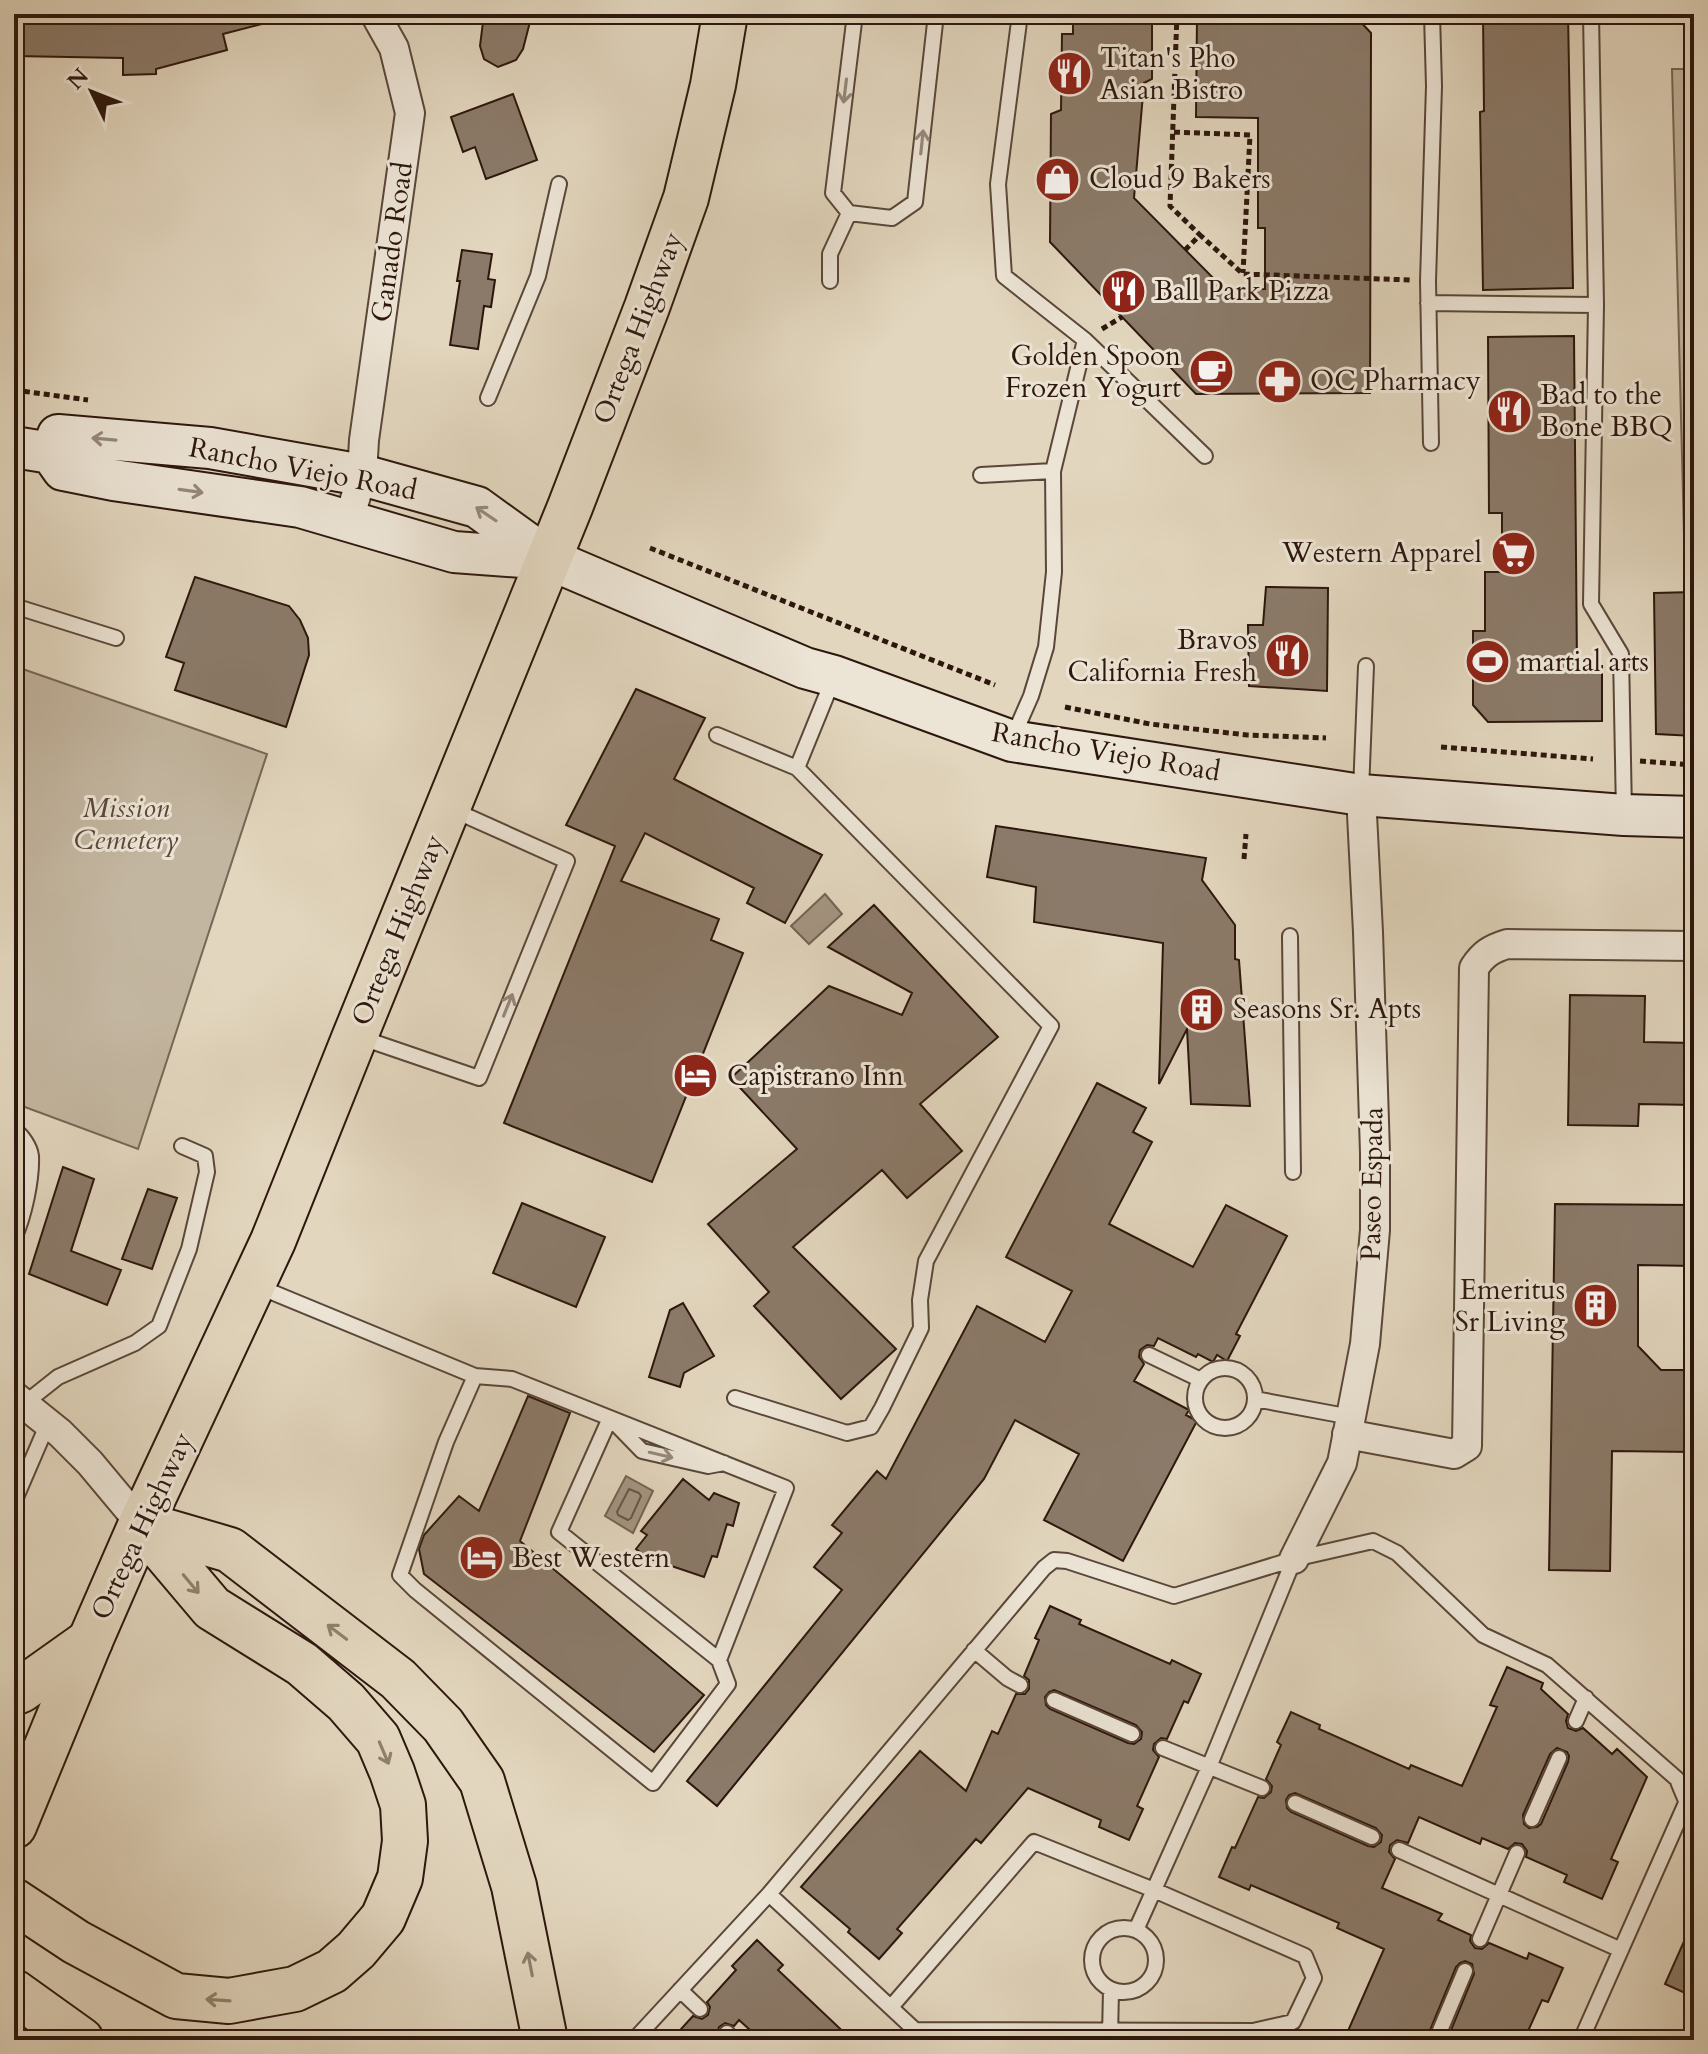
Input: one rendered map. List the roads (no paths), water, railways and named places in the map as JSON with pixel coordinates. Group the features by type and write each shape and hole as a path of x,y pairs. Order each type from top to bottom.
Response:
{"main road":[{"name":"Ortega Highway","path":"17,1818 141,1524 273,1241 549,559 642,322 686,198 713,85 725,14"},
{"name":"Rancho Viejo Road","path":"549,559 454,552 300,507 63,470 32,450 58,435 210,448 362,475 477,507 549,559 805,668 1012,741 1361,795 1624,815 1694,817"},
{"path":"14,1901 76,1942 176,1996 229,2001 295,1989 332,1971 356,1950 383,1918 400,1878 405,1841 403,1805 378,1739 346,1702 302,1664 212,1608 141,1524"},
{"path":"141,1524 230,1550 398,1679 443,1725 482,1781 514,1886 545,2040"},
{"path":"14,1693 90,1641"},
{"path":"14,1992 81,2040"}],"street":[{"name":"Ganado Road","path":"349,520 362,475 364,440 410,113 394,48 375,14"},
{"name":"Paseo Espada","path":"1294,1559 1342,1463 1365,1344 1375,1230 1368,932 1361,795"},
{"path":"1349,1426 1454,1454 1467,1446 1474,968 1483,954 1507,944 1694,946"},
{"path":"19,1400 90,1463 141,1524"}],"lane":[{"path":"855,14 833,193 849,213 892,218 915,202 936,14"},
{"path":"1020,14 998,184 1004,276 1085,340 1205,456"},
{"path":"1431,443 1428,281 1434,86 1432,14"},
{"path":"1591,14 1596,305 1591,604 1621,654 1624,815"},
{"path":"488,398 538,276 559,184"},
{"path":"830,281 830,254 849,213"},
{"path":"1428,303 1596,305"},
{"path":"1012,741 1031,696 1046,647 1054,572 1053,471 1085,340"},
{"path":"981,475 1053,471"},
{"path":"14,606 116,638"},
{"path":"1361,795 1366,666"},
{"path":"797,768 834,676"},
{"path":"717,735 797,768 1051,1026 926,1261 920,1300 921,1328 871,1427 847,1433 735,1398"},
{"path":"355,1036 479,1078 567,861 448,807"},
{"path":"1290,936 1293,1172"},
{"path":"14,1130 31,1153 28,1189 14,1238"},
{"path":"19,1400 58,1377 135,1343 159,1326 189,1249 207,1172 205,1156 182,1146"},
{"path":"253,1285 475,1376 512,1379 786,1488 719,1660"},
{"path":"1149,1355 1201,1380"},
{"path":"1216,1369 1235,1369 1244,1374 1254,1390 1255,1399 1248,1419 1230,1429 1209,1425 1201,1418 1194,1399 1201,1380 1216,1369"},
{"path":"475,1376 446,1442 400,1575 653,1783 728,1684 719,1660 559,1532 610,1418"},
{"path":"1255,1399 1349,1426"},
{"path":"14,1502 48,1423"},
{"path":"634,2040 769,1894 974,1650 1054,1560 1067,1561 1174,1596 1294,1559 1373,1541 1397,1553 1483,1635 1547,1665 1586,1698 1677,1779 1694,1820"},
{"path":"1136,1930 1209,1767 1294,1559"},
{"path":"974,1650 1020,1685"},
{"path":"1576,1721 1586,1698"},
{"path":"1054,1700 1132,1734"},
{"path":"1163,1748 1262,1788"},
{"path":"1532,1819 1559,1758"},
{"path":"1295,1803 1372,1837"},
{"path":"1581,2040 1686,1803"},
{"path":"769,1894 915,2030 1110,2036 1253,2031 1293,2022 1314,1978 1305,1956 1034,1842 891,2007"},
{"path":"1399,1850 1621,1950"},
{"path":"1480,1939 1517,1853"},
{"path":"1114,1930 1136,1930 1151,1942 1156,1962 1154,1972 1141,1987 1121,1992 1111,1990 1095,1975 1092,1965 1097,1944 1104,1935 1114,1930"},
{"path":"1436,2040 1465,1971"},
{"path":"680,1990 700,2009"},
{"path":"1110,2036 1111,1990"}],"water":[{"path":"825,894 842,914 809,944 791,926"},
{"path":"626,1476 653,1491 633,1533 605,1516"}],"place":[{"name":"Titan's Pho Asian Bistro","path":"1069,74"},
{"name":"Cloud 9 Bakers","path":"1058,179"},
{"name":"Ball Park Pizza","path":"1123,291"},
{"name":"Golden Spoon Frozen Yogurt","path":"1212,372"},
{"name":"OC Pharmacy","path":"1279,381"},
{"name":"Bad to the Bone BBQ","path":"1509,411"},
{"name":"Western Apparel","path":"1513,553"},
{"name":"Bravos California Fresh","path":"1288,656"},
{"name":"martial arts","path":"1488,662"},
{"name":"Seasons Sr. Apts","path":"1202,1009"},
{"name":"Capistrano Inn","path":"696,1076"},
{"name":"Emeritus Sr Living","path":"1596,1306"},
{"name":"Best Western","path":"481,1558"}],"park label":[{"name":"Mission Cemetery","path":"126,824"}]}
